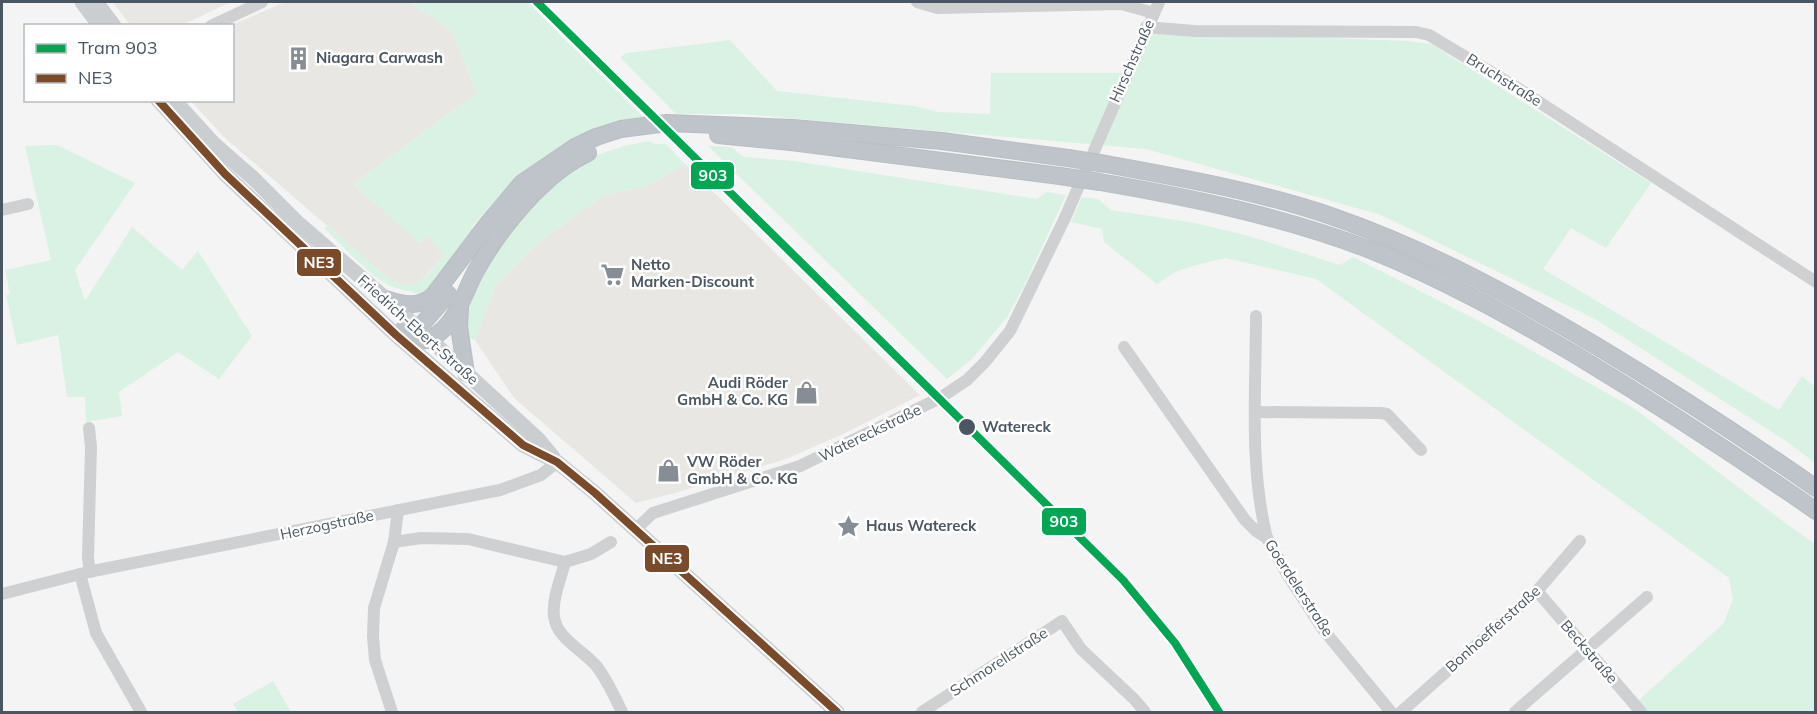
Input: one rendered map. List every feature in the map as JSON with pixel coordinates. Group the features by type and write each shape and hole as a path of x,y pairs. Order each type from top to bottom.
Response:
{"highway":[{"path":"696,128 1100,182 1183,196 1250,212 1321,233 1373,251 1423,273 1531,329 1707,437 1815,511"},
{"path":"386,299 410,305 426,302 522,183 557,158 596,137 646,130 792,128 942,141 1106,164 1255,194 1329,215 1379,233 1431,256 1514,298 1645,375 1815,488"},
{"path":"416,337 451,323 477,268 492,245 539,188 579,157 646,130"},
{"path":"416,337 522,192 557,158"},
{"path":"460,304 459,327 466,373"}],"main road":[{"path":"82,2 98,24"},
{"path":"96,2 112,24"},
{"name":"Friedrich-Ebert-Straße","path":"160,102 233,182 416,337 466,373 538,439 557,462 636,529 837,712"},
{"name":"Friedrich-Ebert-Straße","path":"176,102 214,144 253,178 298,223 386,299 416,337"},
{"name":"Friedrich-Ebert-Straße","path":"233,182 253,192 416,337 523,445 557,462"}],"street":[{"path":"215,24 262,2"},
{"path":"917,2 937,8 1121,4 1156,7"},
{"name":"Hirschstraße","path":"1104,125 1156,7"},
{"name":"Bruchstraße","path":"1146,27 1196,31 1416,32 1429,35 1519,89 1815,282"},
{"name":"Watereckstraße","path":"636,529 653,513 800,466 946,395 967,380 992,355 1010,331 1064,220 1104,125"},
{"path":"2,210 28,204"},
{"path":"1256,316 1256,476 1260,510 1267,538"},
{"name":"Goerdelerstraße","path":"1124,347 1245,520 1267,538 1322,628 1391,712"},
{"path":"1255,412 1387,414 1421,450"},
{"path":"89,428 91,447 85,573 96,633 141,712"},
{"name":"Herzogstraße","path":"2,594 85,573 509,487 541,476 557,462"},
{"path":"392,712 375,660 373,636 374,608 394,542 398,510"},
{"path":"394,542 421,538 468,539 565,562 591,554 611,542"},
{"name":"Bonhoefferstraße","path":"1401,712 1537,591 1580,541"},
{"path":"565,562 554,607 558,629 597,666 622,712"},
{"name":"Beckstraße","path":"1537,591 1638,711"},
{"path":"1515,712 1647,597"},
{"name":"Schmorellstraße","path":"922,712 1062,621 1081,649 1145,712"}],"shaded area":[{"path":"113,2 231,2 184,24 129,24"},
{"path":"285,2 410,2 452,31 477,93 353,184 420,243 428,235 444,256 418,284 411,286 398,284 389,279 224,137 192,102 234,102 234,24"},
{"path":"685,164 920,395 841,435 786,459 636,503 514,398 475,340 495,287 535,245 604,195 647,186"}],"green space":[{"path":"410,2 527,2 643,117 590,132 547,155 527,170 472,227 474,230 435,286 421,296 390,286 377,278 324,228 328,226 389,279 399,283 408,285 421,281 444,256 428,236 419,243 353,184 477,93 452,31"},
{"path":"1141,31 1407,41 1431,44 1651,183 1606,248 1571,228 1543,269 1779,410 1802,376 1815,387 1815,463 1786,441 1595,319 1381,215 1146,149 741,114 676,114 620,57 627,53 730,40 777,91 914,106 938,112 990,114 991,73 1122,73"},
{"path":"649,141 655,144 666,144 685,164 647,186 604,195 535,245 495,287 475,340 464,336 464,313 486,265 525,212 572,169 600,154"},
{"path":"57,145 135,183 75,270 85,301 132,227 182,270 198,251 252,336 219,379 178,352 119,392 122,416 86,422 85,397 67,397 58,335 17,345 6,295 10,294 5,270 51,260 25,146"},
{"path":"708,146 731,147 744,157 794,161 1037,199 1046,192 1066,195 1007,317 972,359 947,379"},
{"path":"1082,197 1098,199 1111,210 1195,223 1249,236 1340,265 1353,257 1483,323 1635,409 1815,544 1815,712 1648,712 1639,700 1723,624 1733,600 1729,578 1316,279 1226,258 1175,272 1157,284 1104,242 1102,229 1071,222"},
{"path":"273,681 291,712 238,712 233,704"}],"tram line":[{"name":"903","path":"537,2 1123,580 1175,643 1219,712"}],"transit line":[{"name":"NE3","path":"160,102 225,174 396,335 523,445 557,462 595,493 837,712"}],"place":[{"name":"Niagara Carwash","path":"298,58"},
{"name":"Netto Marken-Discount","path":"613,274"},
{"name":"Audi Röder GmbH & Co. KG","path":"806,392"},
{"name":"Watereck","path":"967,427"},
{"name":"VW Röder GmbH & Co. KG","path":"669,471"},
{"name":"Haus Watereck","path":"848,526"}]}
